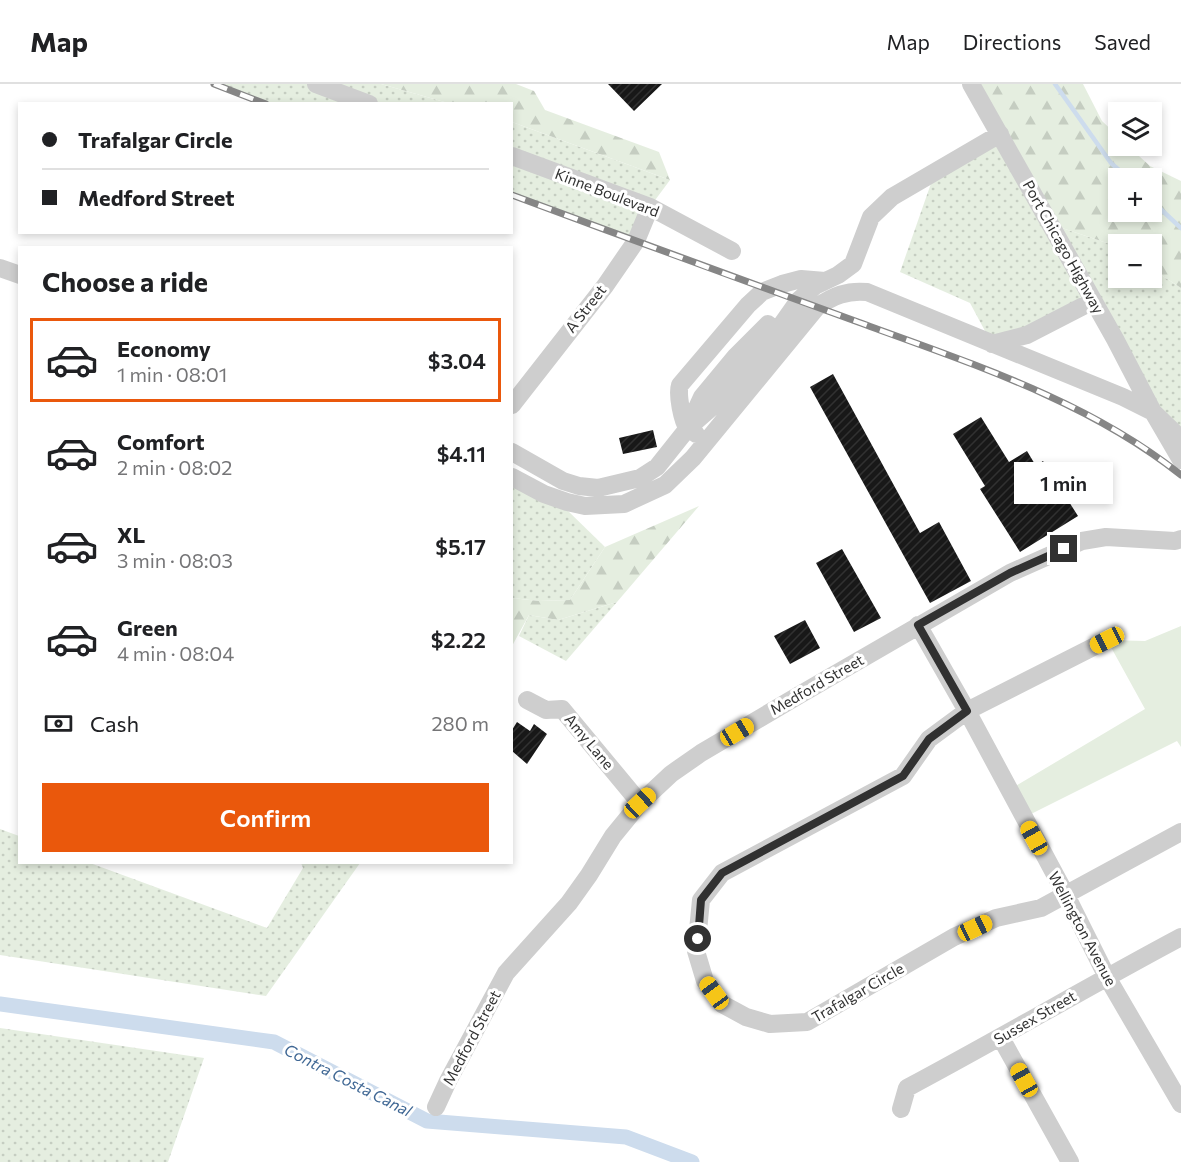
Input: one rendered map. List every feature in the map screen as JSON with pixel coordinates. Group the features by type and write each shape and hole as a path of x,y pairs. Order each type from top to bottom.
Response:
{"street":[{"path":"316,84 364,102"},
{"name":"Port Chicago Highway","path":"971,84 1181,460"},
{"path":"513,478 544,494 585,506 624,504 665,485 693,458 799,300 815,286 838,275 852,264 870,217 892,197 1000,134"},
{"name":"Kinne Boulevard","path":"513,156 650,207 732,251"},
{"name":"A Street","path":"513,404 605,286 636,241 650,207"},
{"path":"0,268 18,274"},
{"path":"705,441 688,428 680,403 678,391 680,385 762,292 801,279 825,281"},
{"path":"513,453 563,481 579,486 598,488 640,478 657,467 688,428 712,407 786,321 816,307 836,294 856,291 867,292 1123,397 1153,412"},
{"path":"755,299 786,321"},
{"path":"992,344 1027,335 1094,301"},
{"name":"Port Chicago Highway","path":"1153,412 1181,439"},
{"name":"Medford Street","path":"436,1107 506,973 569,903 590,875 613,836 640,803 671,774 701,753 1010,573 1083,541 1106,537 1175,542 1181,539"},
{"name":"Wellington Avenue","path":"918,625 1066,895 1107,977 1181,1104"},
{"name":"Trafalgar Circle","path":"1107,640 967,711 929,739 903,776 722,873 701,900 696,951 705,981 722,1004 746,1017 770,1024 807,1022 954,938 996,918 1041,908 1181,832"},
{"name":"Amy Lane","path":"527,700 546,710 562,709 640,803"},
{"name":"Sussex Street","path":"901,1109 907,1088 1181,937"},
{"path":"1001,1038 1070,1162"}],"green space":[{"path":"214,84 381,84 444,102 263,102"},
{"path":"381,84 516,84 534,91 545,110 659,152 670,180 513,122 513,102 444,102"},
{"path":"971,84 1083,84 1102,121 1108,127 1108,156 1139,156 1154,168 1108,168 1108,222 1162,222 1162,172 1181,181 1181,288 1162,276 1162,234 1108,234 1108,243 1050,224"},
{"path":"513,122 670,180 650,207 636,241 513,195"},
{"path":"1000,134 1050,224 1108,243 1108,288 1162,288 1162,276 1181,288 1181,447 1094,301 992,344 970,303 900,272 935,172"},
{"path":"513,484 566,509 605,547 570,600 539,601 513,598"},
{"path":"699,506 617,602 558,620 529,615 513,644 513,598 539,601 570,600 605,547"},
{"path":"617,602 566,661 519,636 529,615 558,620"},
{"path":"1181,626 1181,747 1177,741 1023,818 1009,790 1145,709 1107,640 1145,641"},
{"path":"0,829 18,836 18,864 93,864 267,928 303,868 301,864 359,864 266,996 0,955"},
{"path":"0,1028 204,1058 168,1162 0,1162"}],"building":[{"path":"608,84 662,84 634,111"},
{"path":"833,374 920,533 939,522 971,581 930,603 810,387"},
{"path":"981,417 1009,462 1027,451 1036,466 1043,461 1078,516 1020,552 980,489 985,486 953,434"},
{"path":"653,430 657,447 623,454 619,438"},
{"path":"842,549 881,618 854,632 816,563"},
{"path":"805,620 820,648 790,664 774,636"},
{"path":"517,722 530,731 534,724 547,734 527,764 513,752 513,728"}],"waterway":[{"path":"1055,84 1117,168"},
{"path":"1162,210 1181,228"},
{"name":"Contra Costa Canal","path":"0,1004 274,1042 427,1121 626,1137 692,1162"}],"railway":[{"path":"214,84 261,102"},
{"path":"513,195 1026,386 1106,425 1181,475"}],"route":[{"path":"698,939 701,900 722,873 903,776 929,739 967,711 918,625 1010,573 1064,549"}]}
